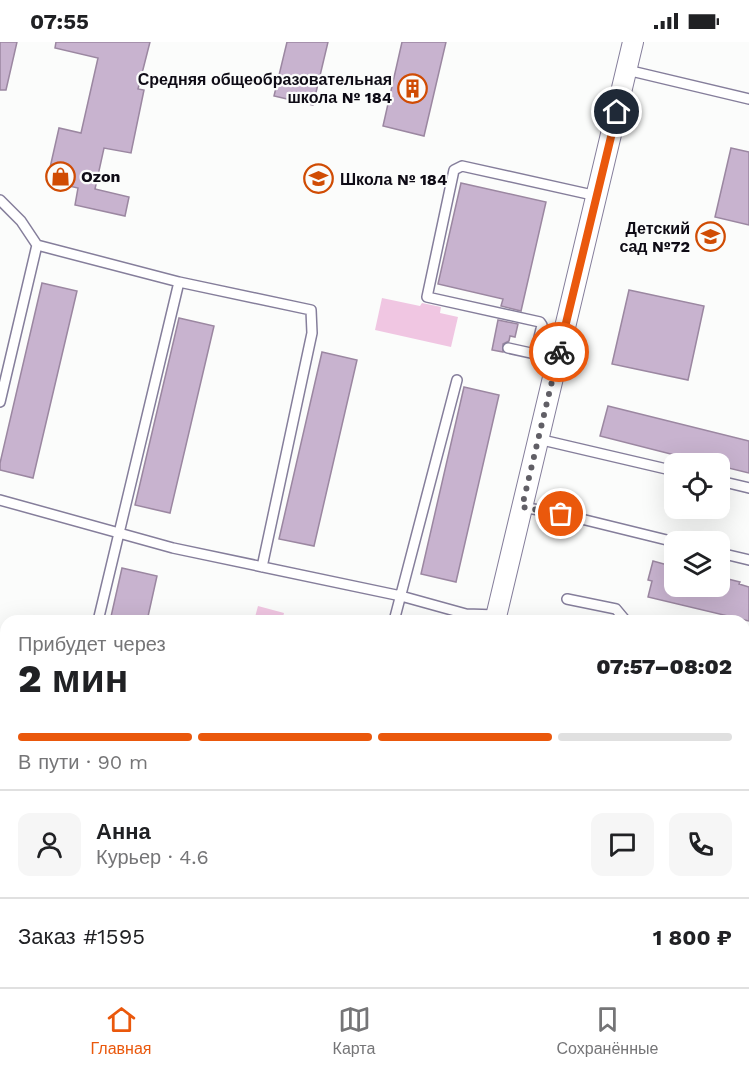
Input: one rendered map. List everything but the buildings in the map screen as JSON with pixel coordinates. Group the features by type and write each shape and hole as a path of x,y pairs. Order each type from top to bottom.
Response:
{"street":[{"path":"497,615 633,42"}],"lane":[{"path":"627,70 749,99"},
{"path":"535,354 542,325 540,322 427,297 454,170 462,166 597,196"},
{"path":"0,200 21,221 38,245 179,282 311,310 312,333 262,567"},
{"path":"0,402 38,245"},
{"path":"100,615 179,282"},
{"path":"508,348 558,359"},
{"path":"396,615 457,380"},
{"path":"538,439 664,468"},
{"path":"730,483 749,488"},
{"path":"0,500 173,548 401,596 474,615"},
{"path":"522,507 561,514 664,539"},
{"path":"730,555 749,560"},
{"path":"567,599 616,609 621,615"}],"shaded area":[{"path":"382,298 420,306 422,303 441,307 440,313 458,317 451,347 375,330"},
{"path":"258,606 284,613 284,615 256,615"}],"way so far":[{"path":"559,352 522,507 561,514"}],"place":[{"name":"Средняя общеобразовательная школа № 184","path":"413,88"},
{"name":"Ozon","path":"60,176"},
{"name":"Школа № 184","path":"319,179"},
{"name":"Детский сад №72","path":"711,237"}],"route":[{"path":"559,352 617,112"}]}
